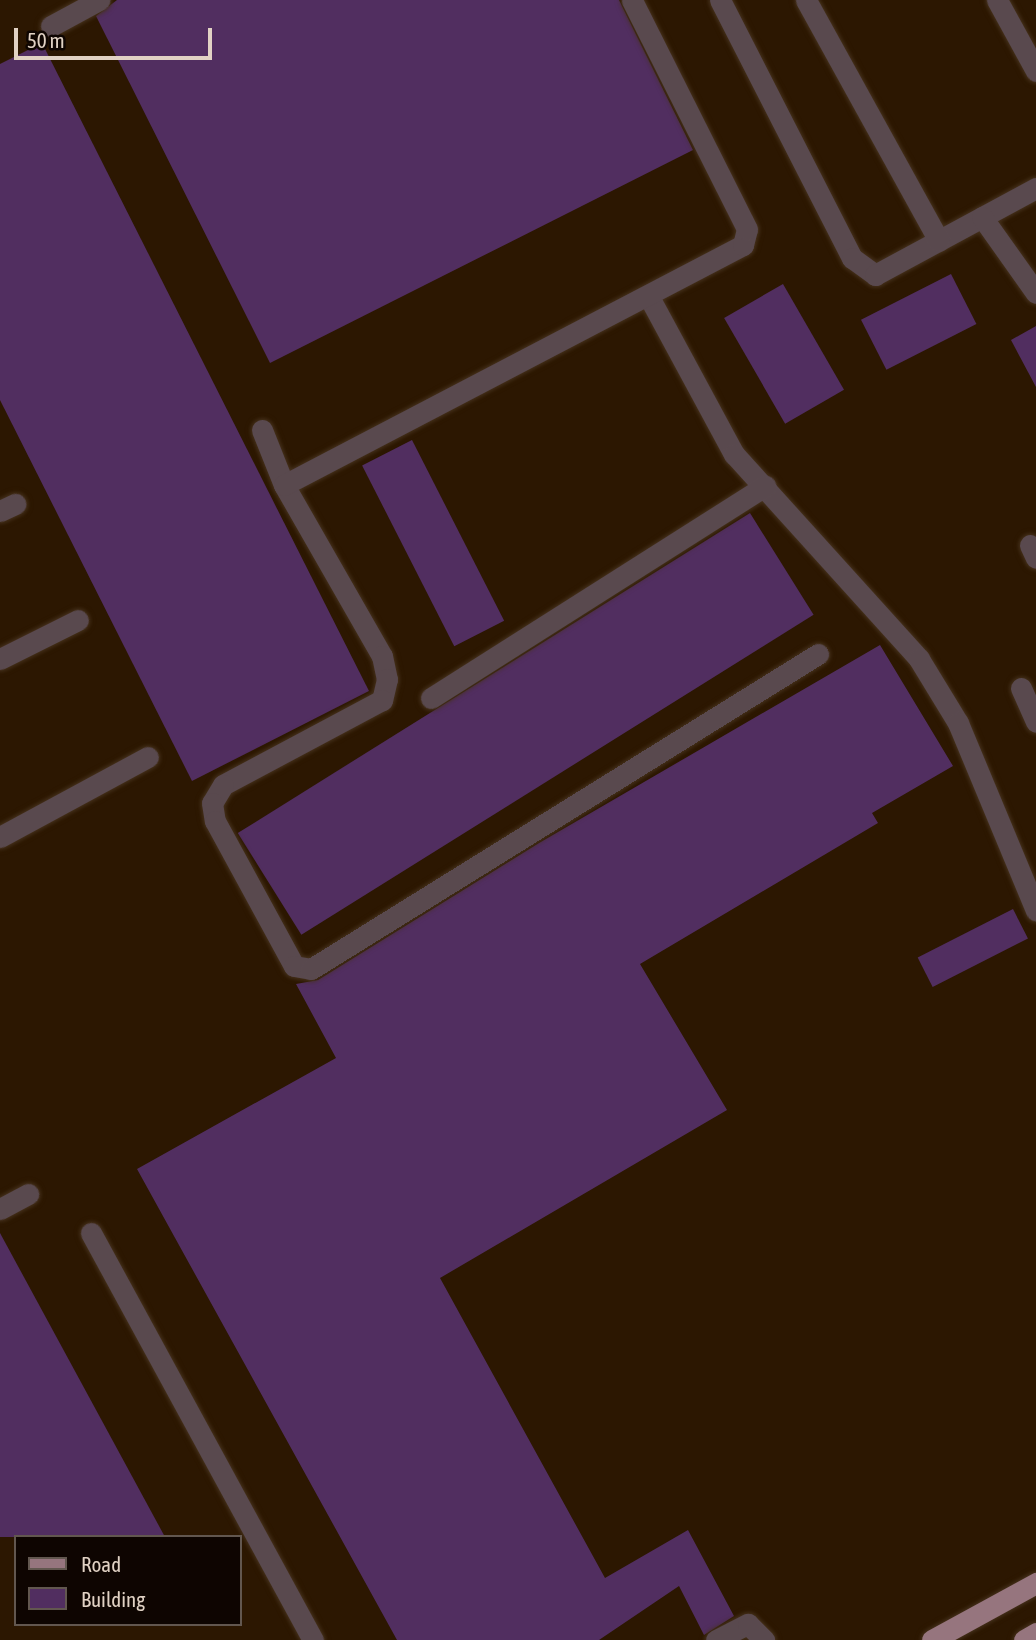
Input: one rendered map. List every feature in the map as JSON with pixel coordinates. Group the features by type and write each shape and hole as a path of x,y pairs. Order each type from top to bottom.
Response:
{"main road":[{"path":"932,1640 1036,1583"},
{"path":"1024,1640 1036,1633"}],"street":[{"path":"51,26 99,0"},
{"path":"284,485 649,297 743,245 747,229 632,0"},
{"path":"720,0 852,258 876,275 1036,188"},
{"path":"806,0 939,241"},
{"path":"997,0 1036,71"},
{"path":"982,217 1035,287"},
{"path":"649,297 734,454 919,659 958,723 1036,910"},
{"path":"262,430 284,485 382,656 387,679 382,700 223,785 212,803 215,821 294,966 311,968 818,654"},
{"path":"431,698 765,486"},
{"path":"0,659 78,620"},
{"path":"1021,688 1036,722"},
{"path":"0,837 148,757"},
{"path":"0,1209 28,1194"},
{"path":"91,1233 313,1640"},
{"path":"716,1640 748,1624 764,1640"}],"building":[{"path":"117,0 619,0 693,150 270,363 96,16"},
{"path":"42,43 369,691 192,781 0,400 0,64"},
{"path":"951,274 976,324 886,370 861,320"},
{"path":"783,284 844,390 785,424 724,318"},
{"path":"1036,326 1036,387 1011,340"},
{"path":"412,440 504,621 454,646 362,465"},
{"path":"750,513 814,615 301,935 238,833"},
{"path":"880,645 953,766 872,813 878,823 640,964 727,1110 440,1278 605,1578 688,1530 734,1616 704,1635 679,1586 599,1640 397,1640 137,1169 336,1058 296,984 318,980 539,843"},
{"path":"1013,909 1028,938 933,987 918,958"},
{"path":"0,1233 164,1535 0,1537"}]}
